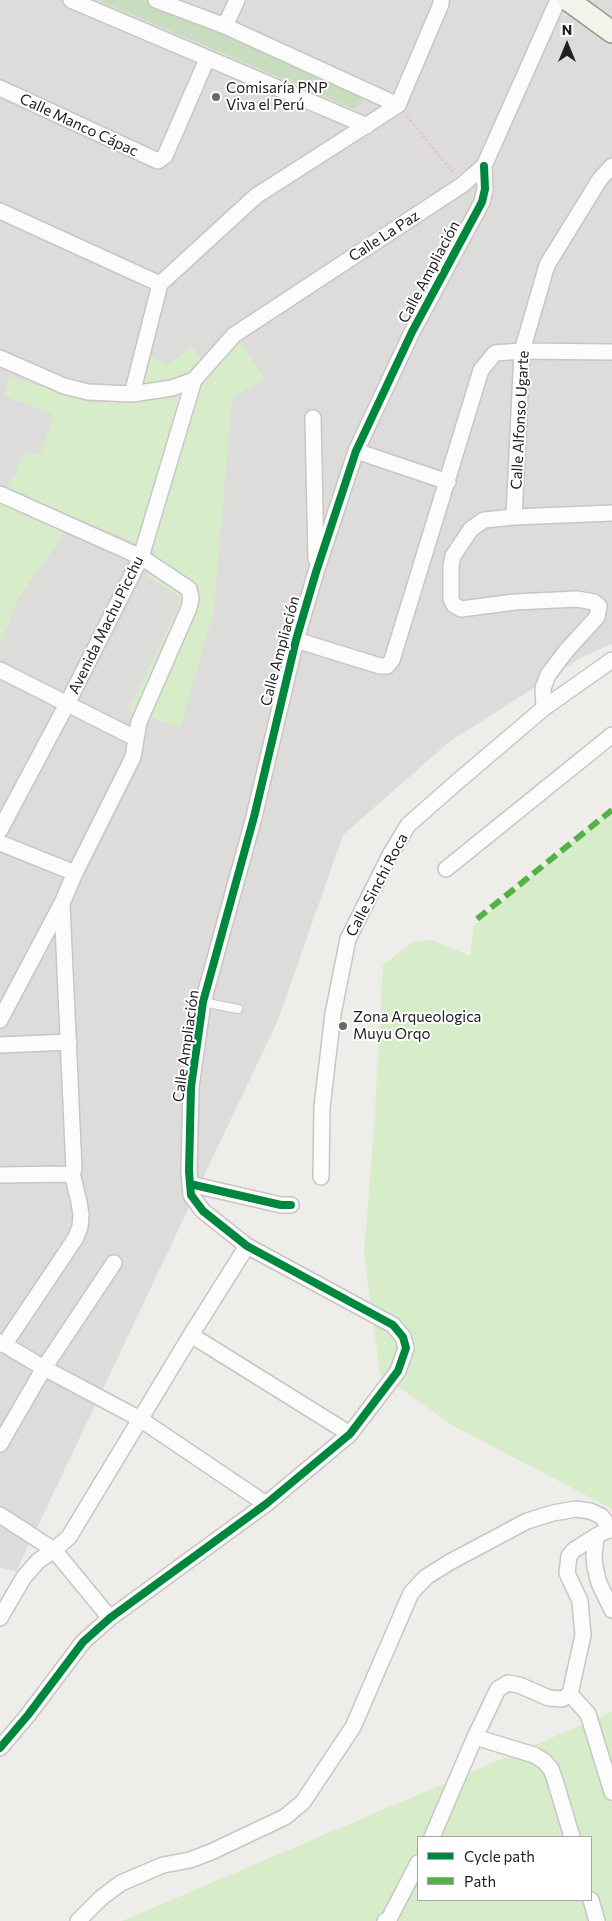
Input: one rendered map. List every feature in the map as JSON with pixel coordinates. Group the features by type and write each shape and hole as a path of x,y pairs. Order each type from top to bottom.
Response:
{"street":[{"path":"71,0 367,126"},
{"path":"156,0 225,26 398,105"},
{"path":"225,26 237,0"},
{"path":"132,394 160,284 256,196 398,105 441,4 441,0"},
{"path":"568,1 612,32"},
{"name":"Calle La Paz","path":"0,358 64,386 88,392 132,394 172,388 194,380 234,335 462,185 484,166 568,1"},
{"name":"Calle Manco Cápac","path":"0,88 158,161 165,156 207,59"},
{"name":"Calle Ampliación","path":"189,1177 191,1087 203,1002 254,817 296,640 316,572 356,451 412,332 482,202 485,189 484,166"},
{"name":"Calle Alfonso Ugarte","path":"514,516 522,351 547,265 600,179 612,166"},
{"path":"0,211 160,284"},
{"path":"296,640 380,666 387,666 392,660 481,370 495,353 522,351 612,352"},
{"name":"Avenida Machu Picchu","path":"0,830 67,704 140,557 194,380"},
{"path":"313,418 316,572"},
{"path":"356,451 448,482"},
{"path":"0,494 140,557 189,590 191,598 190,608 139,722 133,757 62,903 0,1020"},
{"path":"544,708 543,688 548,675 556,663 597,618 599,606 594,602 577,599 515,602 461,609 454,605 451,599 451,561 456,550 471,529 484,520 514,516 612,513"},
{"name":"Calle Sinchi Roca","path":"321,1177 322,1107 333,1014 348,939 390,855 408,825 544,708 612,660"},
{"path":"0,670 135,738"},
{"path":"446,869 612,735"},
{"path":"0,844 75,873"},
{"path":"62,903 74,1170 72,1172 81,1215 80,1227 75,1239 2,1343 44,1368 140,1419 266,1504"},
{"path":"0,1045 69,1042"},
{"path":"0,1175 72,1172"},
{"path":"0,1748 28,1715 83,1642 110,1618 266,1504 350,1434 398,1371 406,1348 403,1337 393,1325 247,1246 202,1211 191,1195 189,1177 281,1205 291,1205"},
{"path":"0,1618 24,1577 38,1561 69,1538 247,1246"},
{"path":"0,1444 44,1368 114,1263"},
{"path":"191,1335 350,1434"},
{"path":"78,1921 100,1898 120,1883 163,1865 190,1860 218,1849 286,1817 303,1802 353,1726 411,1593 426,1577 474,1549 527,1521 553,1513 576,1509 601,1516 605,1521 605,1532 594,1556 595,1567 599,1583 612,1610"},
{"path":"0,1515 54,1550 110,1618"},
{"path":"432,1836 498,1689 508,1683 519,1685 549,1698 562,1699 570,1694 583,1635 580,1601 567,1573 568,1556 574,1550 605,1532"},
{"path":"570,1694 588,1714 612,1792"},
{"path":"475,1737 534,1755 544,1761 553,1775 572,1836"},
{"path":"385,1921 389,1919 417,1865"},
{"path":"590,1901 597,1921"}],"lane":[{"path":"203,1002 238,1010"}],"path":[{"path":"398,105 462,185"}],"shaded area":[{"path":"0,0 612,0 612,644 584,656 449,742 343,835 278,1020 16,1572 0,1567"}],"green space":[{"path":"98,0 148,0 224,29 360,95 362,102 354,109"},
{"path":"239,339 265,379 232,398 214,610 180,728 129,710 182,598 147,576 157,551 75,518 19,598 0,645 0,495 16,473 24,451 40,454 54,415 5,396 9,376 94,404 110,402 140,383 146,354 167,365 192,346 202,363"},
{"path":"612,808 612,1509 452,1425 380,1374 364,1253 374,1129 383,965 413,942 432,940 470,956 474,926"},
{"path":"612,1712 612,1921 122,1921"}],"marked path":[{"path":"477,919 612,810"}],"cycle path":[{"path":"291,1205 281,1205 190,1184 191,1087 203,1002 254,817 296,640 316,572 356,451 412,332 482,202 485,189 484,166"},
{"path":"0,1748 28,1715 83,1642 110,1618 266,1504 350,1434 398,1371 406,1348 403,1337 393,1325 247,1246 203,1211 191,1195 190,1184"}],"place":[{"name":"Comisaría PNP Viva el Perú","path":"216,97"},
{"name":"Zona Arqueologica Muyu Orqo","path":"343,1026"}]}
